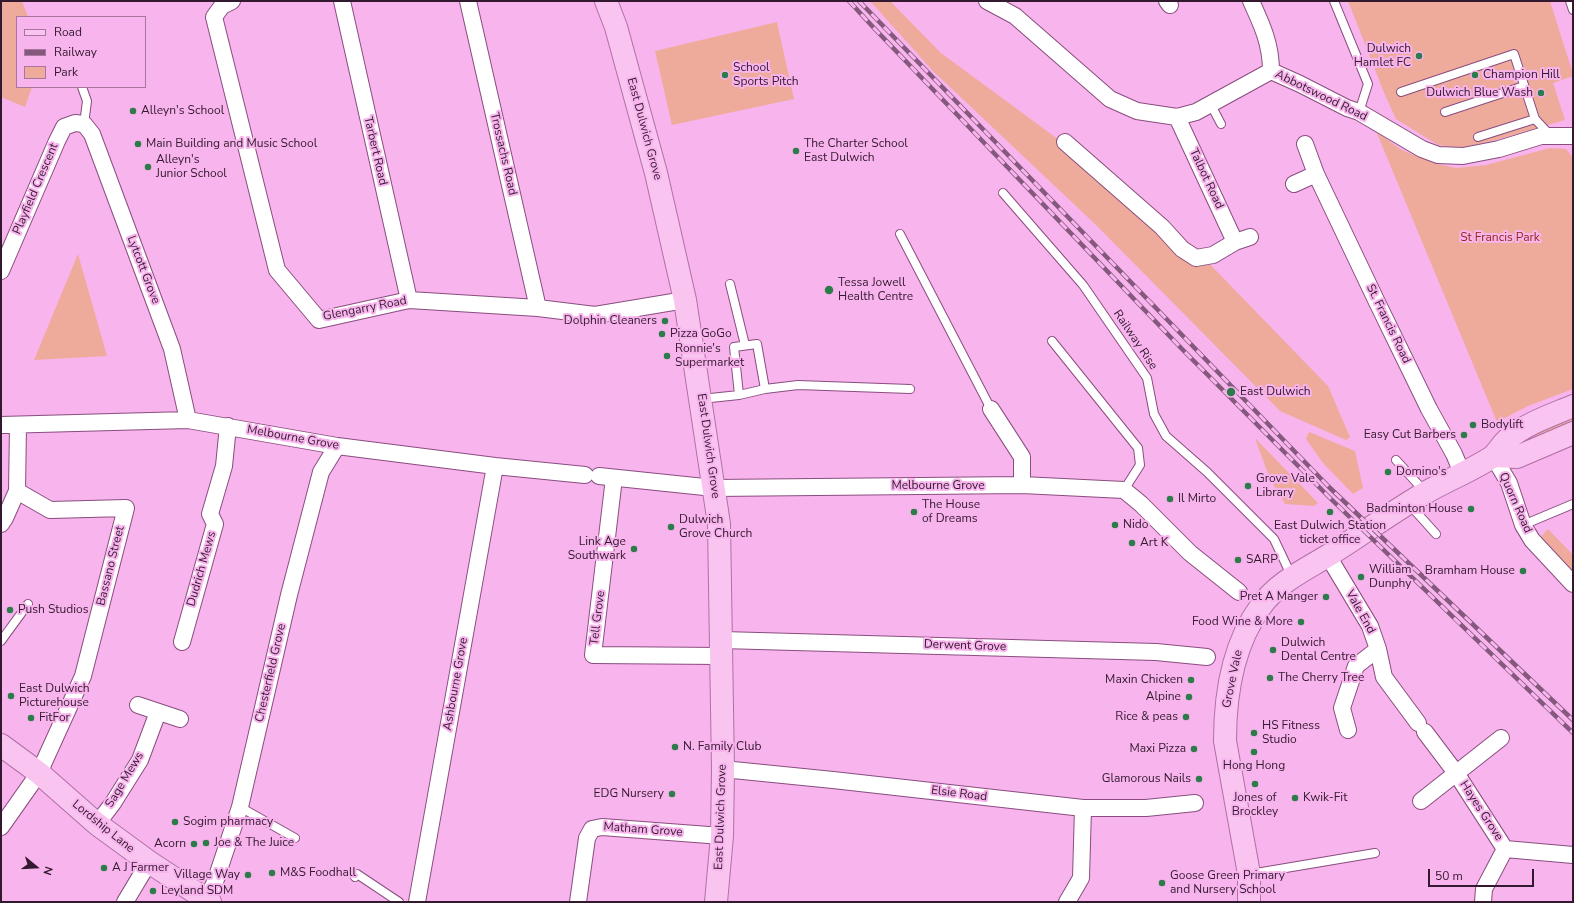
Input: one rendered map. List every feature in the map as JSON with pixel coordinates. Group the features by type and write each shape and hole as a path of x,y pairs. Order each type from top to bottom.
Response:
{"main road":[{"name":"East Dulwich Grove","path":"606,1 616,27 655,170 685,300 719,524 723,769 722,836 717,902"},
{"path":"1493,456 1509,438 1534,423 1573,406"},
{"path":"1493,456 1516,457 1573,433"},
{"name":"Grove Vale","path":"1249,902 1250,887 1225,741 1226,703 1234,663 1253,618 1270,595 1292,577 1328,556 1417,498 1493,456"},
{"name":"Lordship Lane","path":"1,745 38,772 97,824 149,862 208,901"}],"street":[{"name":"Glengarry Road","path":"232,1 222,6 214,17 277,270 319,320 409,300 538,308 595,316 685,300"},
{"name":"Tarbert Road","path":"342,1 409,300"},
{"name":"Trossachs Road","path":"468,1 538,308"},
{"name":"Abbotswood Road","path":"987,1 1015,16 1110,99 1137,111 1177,117 1196,112 1271,71 1347,108 1359,112 1422,149 1438,155 1463,156 1500,149 1541,136 1573,136"},
{"path":"1251,1 1262,25 1271,55 1271,71"},
{"name":"Talbot Road","path":"1065,142 1162,227 1182,250 1196,258 1213,255 1243,239 1177,117"},
{"name":"Playfield Crescent","path":"1,271 64,127 75,123 84,124"},
{"name":"Lytcott Grove","path":"84,124 92,134 172,349 188,420"},
{"name":"St. Francis Road","path":"1305,144 1316,174 1425,402 1454,454 1462,473"},
{"path":"1294,184 1316,174"},
{"path":"991,410 1022,457 1022,485"},
{"name":"Melbourne Grove","path":"1,425 188,420 337,446 495,466 714,488 1022,485 1124,490"},
{"path":"1,524 17,491 18,425"},
{"name":"Dudrich Mews","path":"182,642 215,524 210,514 224,466 228,426"},
{"name":"Chesterfield Grove","path":"208,901 240,807 289,595 321,472 337,446"},
{"name":"Quorn Road","path":"1493,456 1509,483 1523,525 1532,540 1573,584"},
{"name":"Ashbourne Grove","path":"417,902 495,466"},
{"name":"Tell Grove","path":"600,476 594,655 721,648"},
{"path":"1124,490 1141,504 1190,553 1239,592"},
{"name":"Bassano Street","path":"17,491 50,510 126,508 83,676 38,772"},
{"name":"Vale End","path":"1328,556 1370,626 1378,648 1356,666 1342,708 1348,730"},
{"name":"Derwent Grove","path":"721,648 1149,652 1207,657"},
{"name":"Hayes Grove","path":"1378,648 1384,677 1456,773 1505,849"},
{"path":"138,705 180,719"},
{"name":"Sage Mews","path":"97,824 113,803 140,760 158,712"},
{"name":"Hayes Grove","path":"1421,801 1501,738"},
{"name":"Elsie Road","path":"723,769 1083,808 1146,808 1195,803"},
{"path":"1,827 38,772"},
{"path":"1067,902 1081,878 1083,808"},
{"name":"Matham Grove","path":"578,902 587,838 592,829 602,827 722,836"},
{"name":"Hayes Grove","path":"1505,849 1573,855"},
{"name":"Hayes Grove","path":"1483,902 1484,889 1505,849"},
{"path":"125,902 149,862"}],"lane":[{"path":"1334,1 1368,84 1359,112"},
{"path":"1570,1 1573,10"},
{"path":"1401,92 1514,54 1535,119 1550,135"},
{"path":"1445,112 1524,86"},
{"path":"82,88 87,101 84,124"},
{"path":"1210,105 1221,124"},
{"path":"1478,137 1535,119"},
{"name":"Railway Rise","path":"1003,194 1083,286 1147,378 1154,414 1166,436 1207,472 1274,540 1292,577"},
{"path":"900,234 991,410"},
{"path":"730,284 745,346"},
{"path":"1052,341 1138,448 1140,465 1124,490"},
{"path":"739,395 734,348 757,344 765,389"},
{"path":"701,399 739,395 798,384 910,390"},
{"path":"1396,460 1436,534"},
{"path":"1523,525 1573,504"},
{"path":"1,641 28,604"},
{"path":"240,807 295,838"},
{"path":"1248,874 1375,853"},
{"path":"355,877 357,874 399,902"}],"green space":[{"path":"1,1 22,1 28,16 16,16 16,88 32,88 25,107 1,97"},
{"path":"890,1 941,53 1165,218 1328,386 1350,437 1346,440 1280,411 1096,225 933,71 871,2"},
{"name":"Champion Hill","path":"1348,1 1550,1 1573,74 1573,76 1553,83 1565,120 1496,140 1460,148 1438,145 1396,119"},
{"name":"School Sports Pitch","path":"777,22 794,99 672,125 655,51"},
{"name":"St Francis Park","path":"1376,131 1400,149 1433,163 1456,168 1486,165 1550,148 1566,149 1571,155 1573,160 1573,389 1528,406 1497,422"},
{"path":"78,254 107,356 34,360"},
{"path":"1573,416 1573,424 1518,449 1516,443"},
{"path":"1309,432 1355,451 1363,488 1353,494 1323,463 1306,439"},
{"path":"1256,439 1318,503 1314,506 1285,504 1270,479"},
{"path":"1548,529 1573,555 1573,571 1541,537"}],"railway":[{"path":"849,1 1181,348 1331,499 1573,733"},
{"path":"859,1 1329,487 1573,720"}],"place":[{"name":"Dulwich Hamlet FC","path":"1419,56"},
{"name":"School Sports Pitch","path":"725,75"},
{"name":"Champion Hill","path":"1475,75"},
{"name":"Dulwich Blue Wash","path":"1541,93"},
{"name":"Alleyn's School","path":"133,111"},
{"name":"Main Building and Music School","path":"138,144"},
{"name":"The Charter School East Dulwich","path":"796,151"},
{"name":"Alleyn's Junior School","path":"148,167"},
{"name":"Tessa Jowell Health Centre","path":"829,290"},
{"name":"Dolphin Cleaners","path":"665,321"},
{"name":"Pizza GoGo","path":"662,334"},
{"name":"Ronnie's Supermarket","path":"667,356"},
{"name":"East Dulwich","path":"1231,392"},
{"name":"Bodylift","path":"1473,425"},
{"name":"Easy Cut Barbers","path":"1464,435"},
{"name":"Domino's","path":"1388,472"},
{"name":"Grove Vale Library","path":"1248,486"},
{"name":"Il Mirto","path":"1170,499"},
{"name":"Badminton House","path":"1471,509"},
{"name":"The House of Dreams","path":"914,512"},
{"name":"East Dulwich Station ticket office","path":"1330,512"},
{"name":"Nido","path":"1115,525"},
{"name":"Dulwich Grove Church","path":"671,527"},
{"name":"Art K","path":"1132,543"},
{"name":"Link Age Southwark","path":"634,549"},
{"name":"SARP","path":"1238,560"},
{"name":"Bramham House","path":"1523,571"},
{"name":"William Dunphy","path":"1361,577"},
{"name":"Pret A Manger","path":"1326,597"},
{"name":"Push Studios","path":"10,610"},
{"name":"Food Wine & More","path":"1301,622"},
{"name":"Dulwich Dental Centre","path":"1273,650"},
{"name":"The Cherry Tree","path":"1270,678"},
{"name":"Maxin Chicken","path":"1191,680"},
{"name":"East Dulwich Picturehouse","path":"11,696"},
{"name":"Alpine","path":"1189,697"},
{"name":"Rice & peas","path":"1186,717"},
{"name":"FitFor","path":"31,718"},
{"name":"HS Fitness Studio","path":"1254,733"},
{"name":"N. Family Club","path":"675,747"},
{"name":"Maxi Pizza","path":"1194,749"},
{"name":"Hong Hong","path":"1254,752"},
{"name":"Glamorous Nails","path":"1199,779"},
{"name":"Jones of Brockley","path":"1255,784"},
{"name":"EDG Nursery","path":"672,794"},
{"name":"Kwik-Fit","path":"1295,798"},
{"name":"Sogim pharmacy","path":"175,822"},
{"name":"Joe & The Juice","path":"206,843"},
{"name":"Acorn","path":"194,844"},
{"name":"A J Farmer","path":"104,868"},
{"name":"M&S Foodhall","path":"272,873"},
{"name":"Village Way","path":"248,875"},
{"name":"Goose Green Primary and Nursery School","path":"1162,883"},
{"name":"Leyland SDM","path":"153,891"}]}
